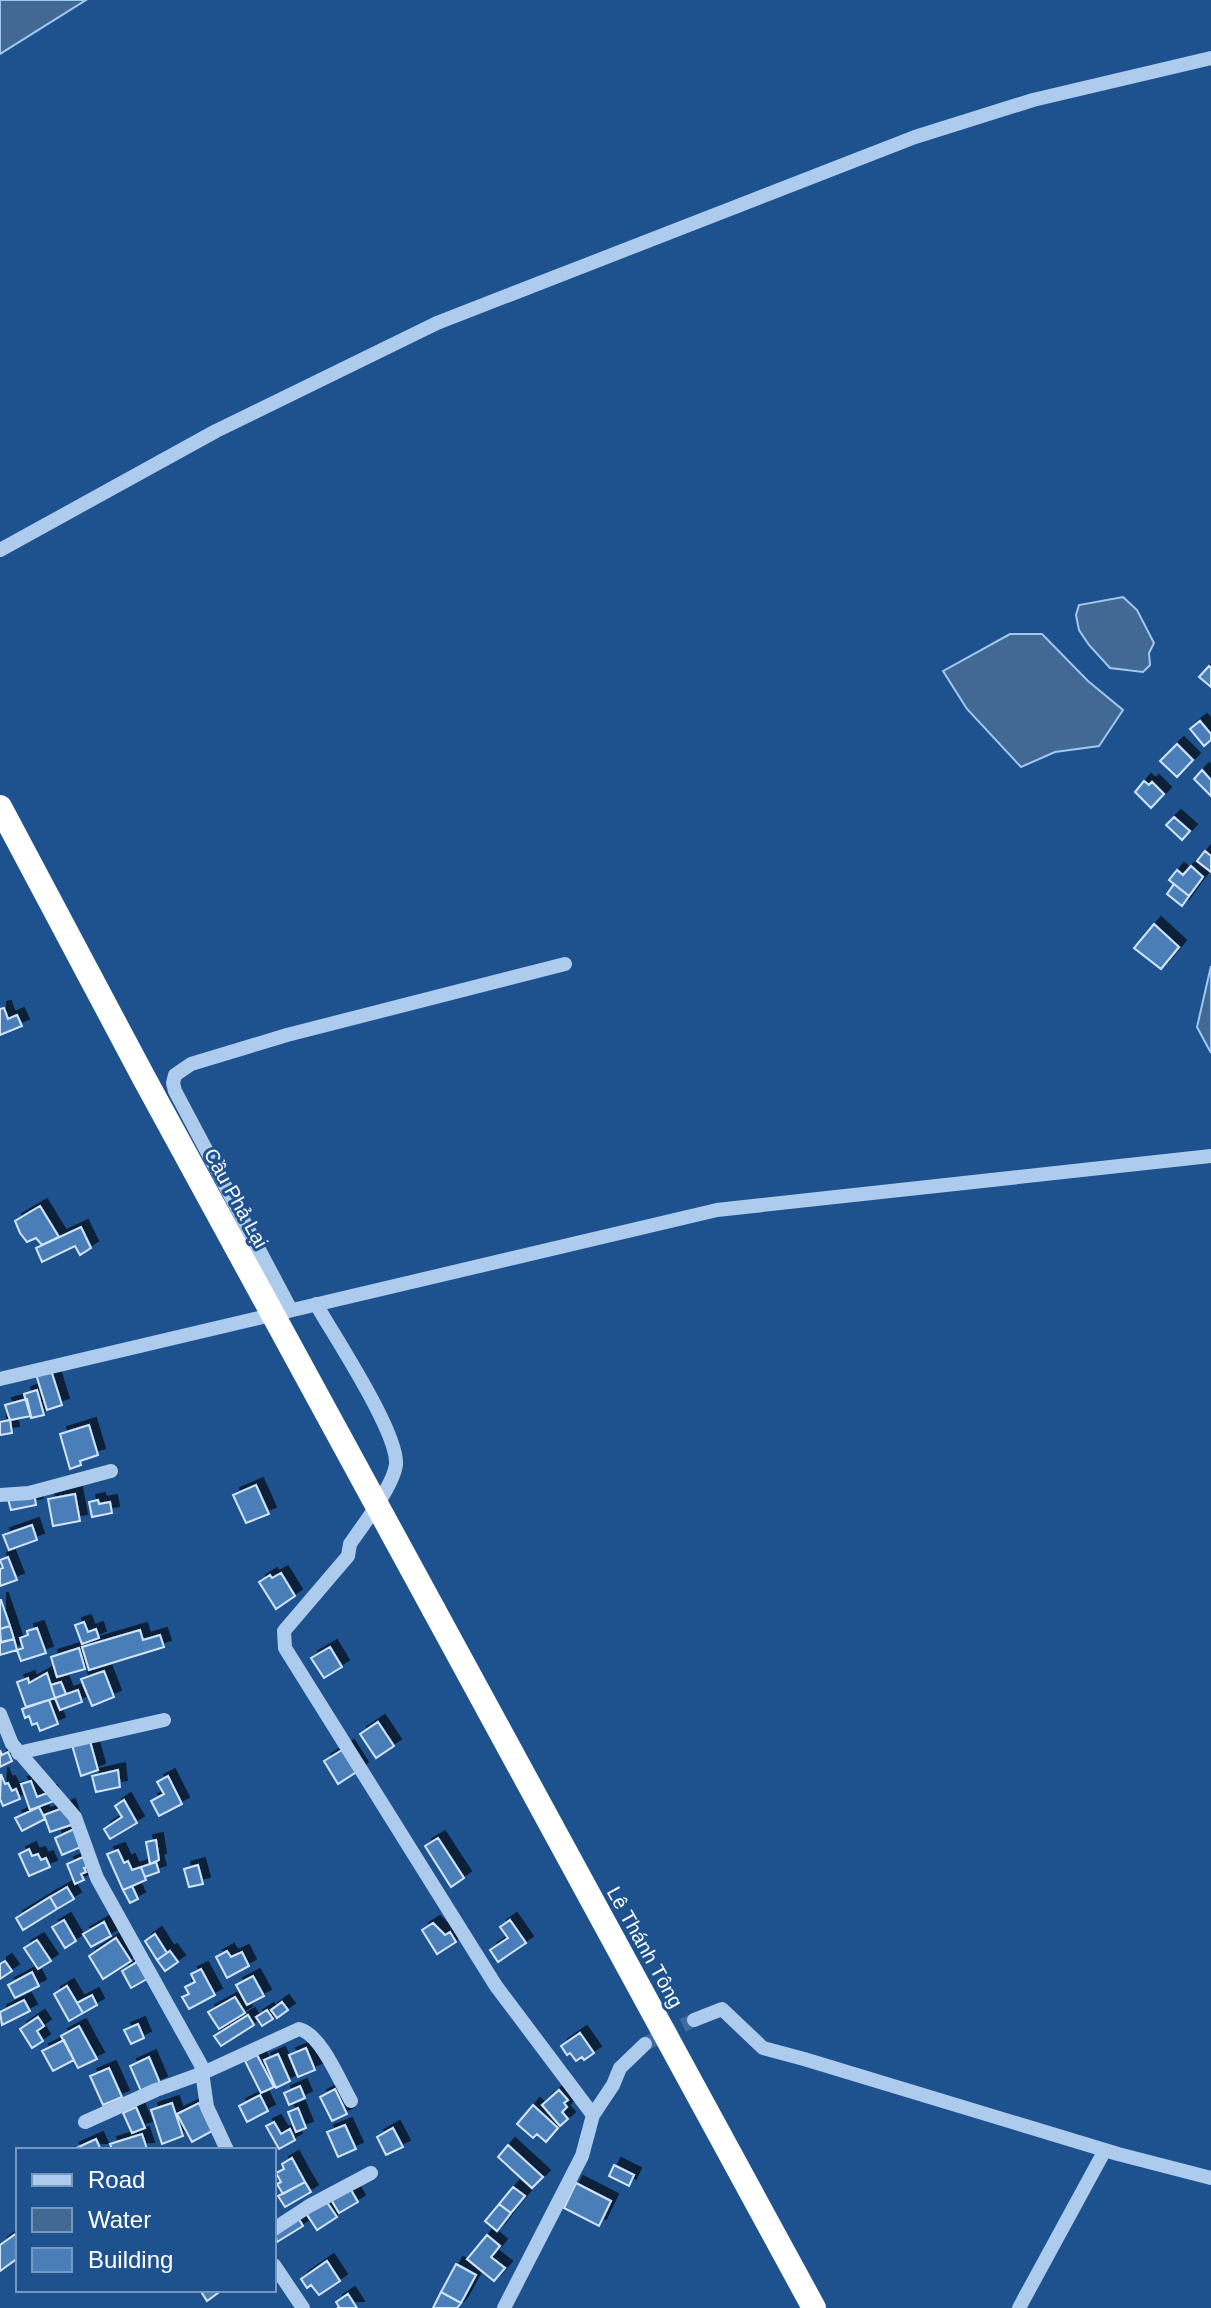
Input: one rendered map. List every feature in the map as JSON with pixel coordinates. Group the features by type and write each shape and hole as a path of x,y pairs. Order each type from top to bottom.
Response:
{"highway":[{"name":"Cầu Phả Lại","path":"0,807 434,1610"},
{"name":"Lê Thánh Tông","path":"434,1610 814,2308"}],"street":[{"path":"0,550 216,431 476,307 915,137 1033,100 1211,58"},
{"path":"291,1310 175,1091 175,1075 191,1064 287,1035 565,964"},
{"path":"0,1379 717,1210 1211,1156"},
{"path":"316,1304 392,1438 396,1464 392,1478 350,1544 348,1556 284,1631 285,1648 496,1986 593,2115"},
{"path":"0,1495 29,1493 111,1471"},
{"path":"0,1714 18,1753 75,1817 97,1878 203,2073 207,2107 226,2148"},
{"path":"18,1753 164,1720"},
{"path":"694,2020 722,2009 749,2037 772,2053 804,2059 1105,2150 1211,2178"},
{"path":"85,2122 302,2029 317,2042 351,2101"},
{"path":"504,2308 582,2156 593,2115 620,2068 645,2044"},
{"path":"1019,2308 1105,2150"},
{"path":"276,2228 371,2173"},
{"path":"276,2268 303,2308"}],"water":[{"path":"0,0 86,0 0,54"},
{"path":"1123,597 1137,610 1154,643 1149,653 1150,665 1143,672 1110,668 1079,630 1076,615 1079,605"},
{"path":"1010,634 1042,634 1088,681 1123,710 1099,746 1055,752 1021,767 967,709 943,671"},
{"path":"1211,966 1211,1053 1197,1027"}],"building":[{"path":"1209,666 1211,668 1211,687 1199,677"},
{"path":"1200,721 1211,734 1211,740 1204,746 1190,729"},
{"path":"1177,744 1193,760 1177,777 1160,761"},
{"path":"1202,770 1211,780 1211,796 1194,779"},
{"path":"1144,781 1149,785 1152,782 1164,794 1151,808 1135,792"},
{"path":"1174,817 1190,831 1182,840 1166,825"},
{"path":"1205,851 1211,856 1211,872 1197,861"},
{"path":"1191,866 1203,877 1189,896 1169,880 1177,870 1183,875"},
{"path":"1174,884 1189,896 1182,906 1167,894"},
{"path":"1154,924 1179,947 1161,969 1134,948"},
{"path":"4,1008 8,1019 17,1015 22,1026 0,1035 0,1009"},
{"path":"40,1206 59,1237 42,1245 36,1238 27,1242 15,1221"},
{"path":"81,1227 91,1248 80,1255 75,1246 42,1262 36,1248"},
{"path":"50,1367 62,1405 47,1410 35,1371"},
{"path":"37,1390 44,1415 31,1418 24,1394"},
{"path":"27,1399 31,1416 10,1420 5,1405"},
{"path":"10,1420 12,1433 0,1435 0,1422"},
{"path":"89,1425 98,1455 80,1461 81,1465 70,1469 60,1434"},
{"path":"256,1485 269,1514 246,1523 233,1495"},
{"path":"34,1493 36,1505 11,1510 8,1499"},
{"path":"75,1494 80,1521 53,1526 48,1499"},
{"path":"98,1500 99,1504 110,1502 112,1513 92,1517 89,1502"},
{"path":"32,1525 37,1540 9,1550 3,1535"},
{"path":"8,1557 17,1580 0,1586 0,1569 3,1568 0,1560"},
{"path":"281,1573 295,1596 276,1609 259,1582"},
{"path":"0,1600 10,1626 0,1629"},
{"path":"84,1622 88,1632 96,1629 99,1638 82,1644 75,1625"},
{"path":"10,1626 14,1639 1,1642 0,1629"},
{"path":"37,1628 46,1653 21,1661 17,1650 23,1648 20,1638 28,1635 27,1631"},
{"path":"140,1630 143,1640 160,1635 164,1647 89,1670 82,1647"},
{"path":"14,1639 17,1650 0,1655 0,1643"},
{"path":"330,1647 342,1667 324,1678 311,1658"},
{"path":"79,1648 85,1669 57,1677 51,1657"},
{"path":"104,1671 114,1697 92,1706 81,1679"},
{"path":"47,1673 55,1698 26,1707 17,1682 28,1678 29,1683"},
{"path":"61,1682 66,1694 55,1698 51,1685"},
{"path":"78,1690 82,1702 60,1710 55,1698"},
{"path":"49,1700 58,1724 40,1731 37,1723 32,1725 29,1716 25,1718 22,1709"},
{"path":"378,1722 394,1746 376,1758 360,1734"},
{"path":"90,1741 98,1770 81,1776 72,1745"},
{"path":"347,1747 361,1769 338,1784 324,1761"},
{"path":"0,1750 2,1755 8,1752 12,1761 0,1767"},
{"path":"118,1770 120,1787 96,1792 92,1776"},
{"path":"1,1774 12,1791 16,1789 20,1799 3,1806 0,1799"},
{"path":"168,1776 182,1804 159,1816 151,1801 164,1794 157,1782"},
{"path":"31,1781 37,1797 50,1792 54,1801 30,1810 21,1784"},
{"path":"124,1800 137,1823 110,1839 104,1829 122,1817 115,1806"},
{"path":"68,1806 74,1824 50,1832 44,1815"},
{"path":"39,1807 45,1819 22,1831 15,1818"},
{"path":"74,1829 81,1847 62,1855 55,1838"},
{"path":"438,1838 464,1878 451,1887 425,1846"},
{"path":"156,1840 159,1860 150,1864 146,1842"},
{"path":"29,1849 32,1856 38,1854 41,1860 46,1858 50,1867 29,1876 19,1854"},
{"path":"118,1850 124,1863 128,1861 132,1870 141,1867 146,1880 123,1890 107,1854"},
{"path":"83,1857 88,1867 81,1874 84,1880 75,1884 67,1864"},
{"path":"156,1862 159,1872 145,1877 141,1867"},
{"path":"198,1865 203,1884 189,1887 184,1869"},
{"path":"132,1886 138,1899 130,1903 123,1890"},
{"path":"67,1887 74,1899 57,1909 50,1897"},
{"path":"50,1897 57,1909 23,1930 16,1918"},
{"path":"64,1920 76,1941 65,1948 52,1927"},
{"path":"510,1920 526,1943 498,1962 490,1950 508,1938 500,1927"},
{"path":"104,1922 111,1936 91,1947 83,1934"},
{"path":"433,1923 445,1935 450,1932 456,1942 437,1954 422,1930"},
{"path":"155,1934 167,1953 157,1960 145,1941"},
{"path":"116,1938 131,1961 103,1979 89,1956"},
{"path":"37,1940 51,1961 38,1969 24,1948"},
{"path":"170,1951 178,1962 165,1971 157,1960"},
{"path":"227,1951 231,1957 242,1952 249,1966 227,1978 216,1957"},
{"path":"5,1961 12,1971 0,1979 0,1964"},
{"path":"137,1962 147,1979 131,1988 122,1971"},
{"path":"201,1969 215,1995 189,2009 182,1997 189,1994 185,1987 195,1982 191,1974"},
{"path":"32,1972 39,1986 15,1998 8,1985"},
{"path":"253,1976 264,1996 247,2005 236,1985"},
{"path":"67,1986 83,2013 69,2021 54,1994"},
{"path":"92,1995 97,2005 83,2013 77,2003"},
{"path":"235,1997 245,2013 219,2029 208,2012"},
{"path":"24,2000 30,2011 2,2025 0,2012"},
{"path":"282,2002 288,2010 277,2018 271,2010"},
{"path":"267,2010 273,2019 262,2026 256,2017"},
{"path":"248,2015 254,2025 221,2046 214,2036"},
{"path":"38,2017 44,2026 37,2031 43,2041 32,2048 20,2029"},
{"path":"138,2024 144,2038 131,2044 124,2030"},
{"path":"79,2026 97,2059 78,2068 61,2036"},
{"path":"580,2033 594,2053 576,2061 561,2046"},
{"path":"64,2040 74,2060 53,2071 42,2051"},
{"path":"306,2048 315,2070 298,2077 289,2055"},
{"path":"278,2054 290,2081 276,2088 264,2060"},
{"path":"257,2055 274,2087 261,2093 245,2061"},
{"path":"149,2057 160,2083 141,2091 130,2066"},
{"path":"109,2068 122,2097 103,2105 90,2076"},
{"path":"300,2086 305,2098 289,2105 284,2093"},
{"path":"335,2089 347,2114 332,2121 320,2097"},
{"path":"559,2090 568,2100 562,2112 568,2119 560,2126 542,2105"},
{"path":"260,2095 268,2111 247,2122 239,2106"},
{"path":"172,2103 183,2136 162,2144 151,2110"},
{"path":"199,2103 212,2131 192,2142 177,2114"},
{"path":"533,2105 558,2128 546,2142 537,2134 533,2138 517,2124"},
{"path":"136,2107 145,2128 132,2133 123,2113"},
{"path":"298,2108 306,2128 296,2132 288,2112"},
{"path":"274,2122 281,2134 290,2129 295,2140 279,2149 266,2126"},
{"path":"345,2125 356,2149 338,2157 327,2132"},
{"path":"393,2128 403,2147 386,2155 377,2137"},
{"path":"142,2134 147,2148 111,2148 110,2144"},
{"path":"96,2139 100,2148 76,2148"},
{"path":"508,2145 543,2177 532,2188 498,2157"},
{"path":"292,2158 305,2182 283,2194 277,2184 281,2182 276,2173 284,2169 282,2164"},
{"path":"614,2165 634,2175 629,2186 609,2176"},
{"path":"305,2182 311,2192 285,2207 278,2196"},
{"path":"576,2183 611,2201 599,2226 564,2208"},
{"path":"348,2185 358,2202 339,2213 329,2196"},
{"path":"513,2187 525,2196 511,2213 499,2204"},
{"path":"324,2198 337,2217 317,2230 304,2210"},
{"path":"499,2204 511,2213 497,2231 485,2221"},
{"path":"297,2216 303,2226 277,2242 276,2228"},
{"path":"16,2234 16,2259 0,2271 0,2245"},
{"path":"487,2235 500,2246 491,2257 505,2268 494,2281 467,2259"},
{"path":"327,2261 340,2281 319,2295 311,2285 307,2288 301,2279"},
{"path":"456,2264 476,2275 461,2303 441,2292"},
{"path":"201,2292 219,2292 207,2301"},
{"path":"441,2292 461,2303 457,2308 433,2308"},
{"path":"348,2294 357,2308 337,2308 336,2302"}],"tunnel":[{"path":"645,2044 694,2020"}]}
